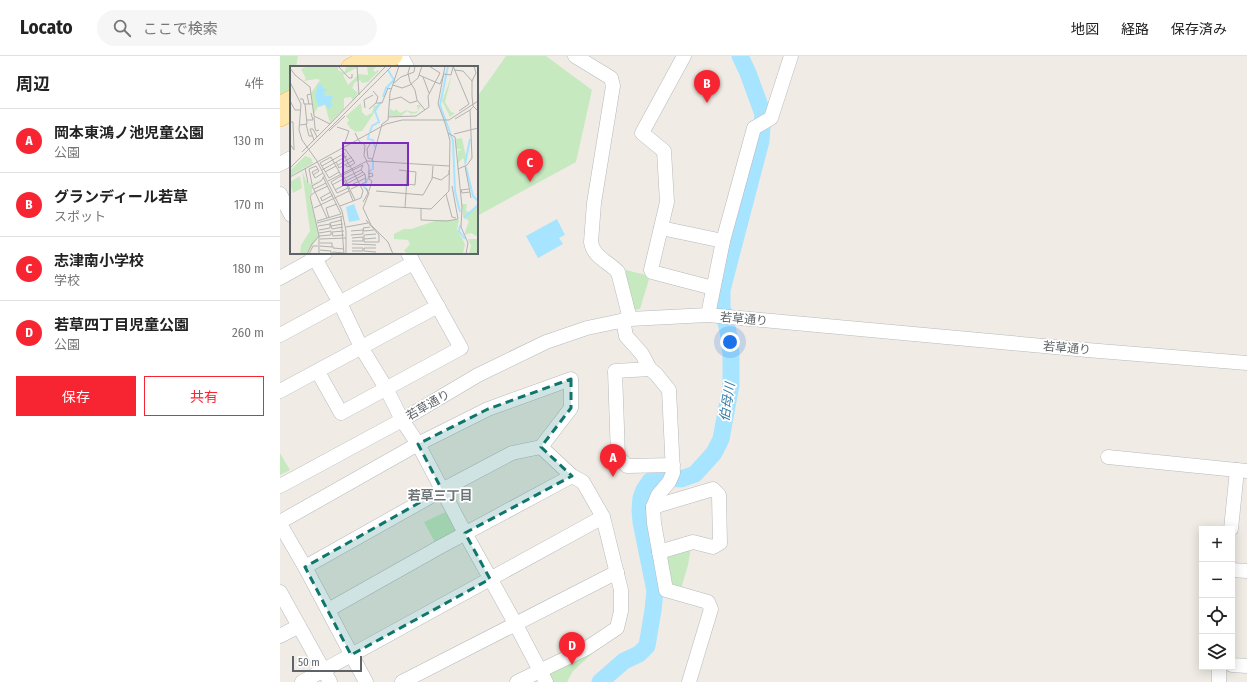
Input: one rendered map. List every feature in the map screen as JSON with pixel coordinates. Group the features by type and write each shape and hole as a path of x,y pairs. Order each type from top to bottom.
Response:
{"main road":[{"path":"352,66 371,56"},
{"path":"376,66 394,56"},
{"path":"280,104 290,99"},
{"path":"280,118 290,113"}],"street":[{"path":"401,56 406,66"},
{"path":"575,56 611,78 613,86 594,203 591,246 596,254 613,266 618,272 627,319 626,336 642,354 650,369 669,390 672,474 653,507 654,523 666,590 708,602 711,609 689,682"},
{"path":"684,56 642,133 664,151 667,202 651,270 652,272 713,288"},
{"path":"718,316 713,288 723,241 754,128 771,118 791,56"},
{"path":"280,164 290,159"},
{"path":"280,194 290,213"},
{"path":"280,221 290,216"},
{"path":"661,228 723,241"},
{"path":"280,278 317,255 361,347 386,388 402,420 418,444 543,676"},
{"path":"280,335 340,303 411,258 461,348 341,413 318,372"},
{"path":"280,391 318,372 438,306"},
{"name":"若草通り","path":"280,486 402,420 478,375 546,342 587,328 627,319 718,316 1087,350 1247,362"},
{"path":"650,369 615,371 618,457 627,466 672,474"},
{"path":"305,567 442,490 512,453 541,447 571,408 571,379 488,409 418,444 280,523 366,682"},
{"path":"517,682 543,676 617,628 621,611 621,590 603,517 583,482 572,476 541,447"},
{"path":"1108,457 1242,470 1232,526"},
{"path":"328,610 465,533 572,476"},
{"path":"653,507 713,489 719,495 720,543 713,546 693,542 659,552"},
{"path":"302,682 326,676 351,655 603,517"},
{"path":"1235,570 1247,571"},
{"path":"402,682 617,572"},
{"path":"280,592 326,676"},
{"path":"280,636 299,626"},
{"path":"1235,665 1247,666"},
{"path":"1219,682 1220,670"}],"highlighted area":[{"path":"571,379 571,408 541,447 572,476 465,533 490,579 351,655 305,567 442,490 418,444 488,409"}],"green space":[{"path":"280,56 298,56 296,66 290,66 290,91 280,98"},
{"path":"506,56 546,56 592,90 576,162 478,215 478,96"},
{"path":"626,270 650,276 640,309 635,310 631,302 626,285"},
{"path":"280,453 290,470 280,475"},
{"path":"452,509 465,533 438,548 424,522"},
{"path":"691,547 688,565 681,589 675,588 669,581 665,561 669,553"},
{"path":"593,648 595,651 573,671 567,682 550,682 549,673"}],"water":[{"path":"557,219 565,235 559,238 563,244 538,258 526,236"}],"waterway":[{"name":"伯母川","path":"600,682 624,661 639,654 647,646 655,591 641,522 641,498 644,490 650,481 656,478 664,477 681,479 695,474 714,453 721,439 731,385 731,354 728,331 722,307 722,290 761,141 763,114 740,56"}],"place":[{"name":"グランディール若草","path":"707,103"},
{"name":"志津南小学校","path":"530,182"},
{"name":"岡本東鴻ノ池児童公園","path":"613,477"},
{"name":"若草四丁目児童公園","path":"572,665"}],"district":[{"name":"若草三丁目","path":"440,495"}]}
